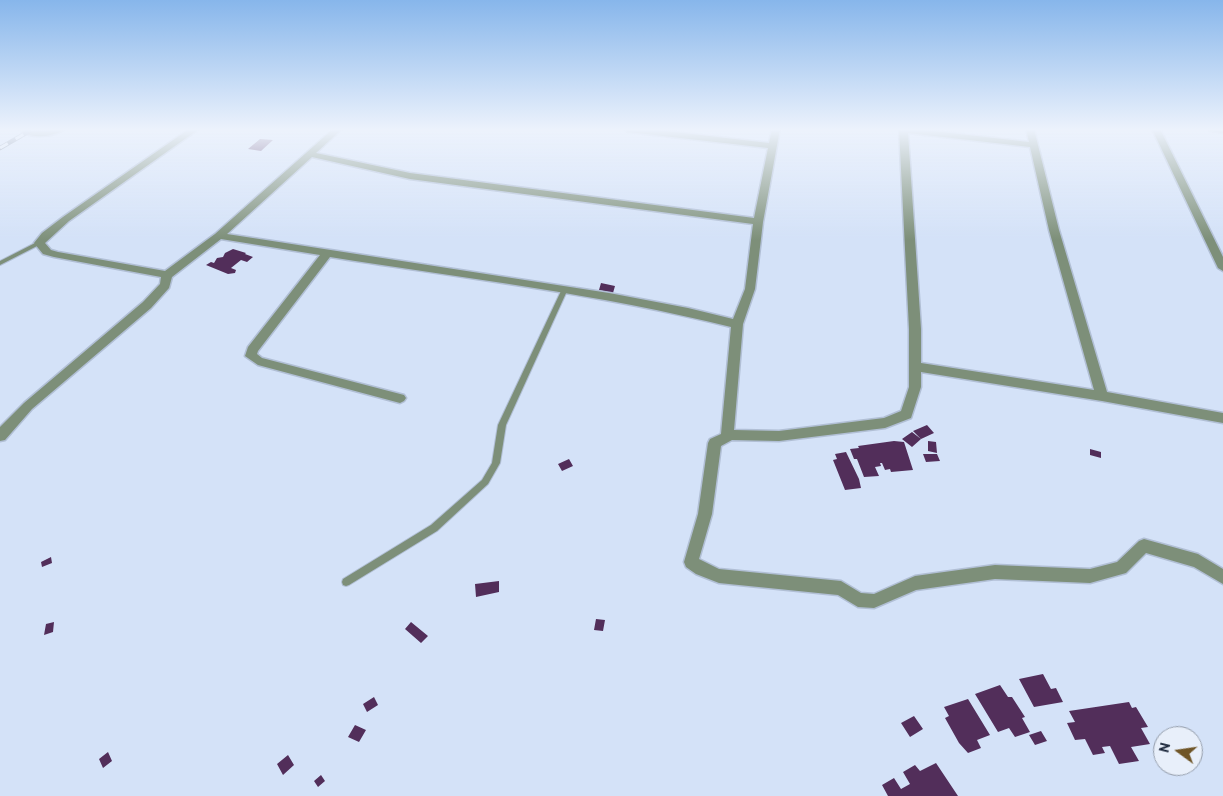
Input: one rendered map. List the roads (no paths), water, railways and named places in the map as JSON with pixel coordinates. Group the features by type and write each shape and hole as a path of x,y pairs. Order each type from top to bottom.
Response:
{"street":[{"path":"142,166 66,219 39,243 47,252 58,255 167,275"},
{"path":"0,436 28,406 146,305 165,285 167,275 219,236 297,166"},
{"path":"361,166 410,176 758,222"},
{"path":"727,435 737,324 750,289 758,222 768,166"},
{"path":"905,166 915,329 915,387 906,414 885,423 779,436 727,435 715,443 705,514 691,562 701,569 719,576 841,588 858,600 874,601 915,582 995,572 1090,576 1121,568 1144,546 1198,561 1223,576"},
{"path":"1040,166 1054,230 1102,396"},
{"path":"1174,166 1223,268"},
{"path":"219,236 688,312 737,324"},
{"path":"327,253 252,350 251,356 258,361 400,398"},
{"path":"915,367 1102,396 1223,418"}],"lane":[{"path":"0,263 39,243"},
{"path":"346,582 434,528 485,482 496,463 502,425 564,291"}]}
